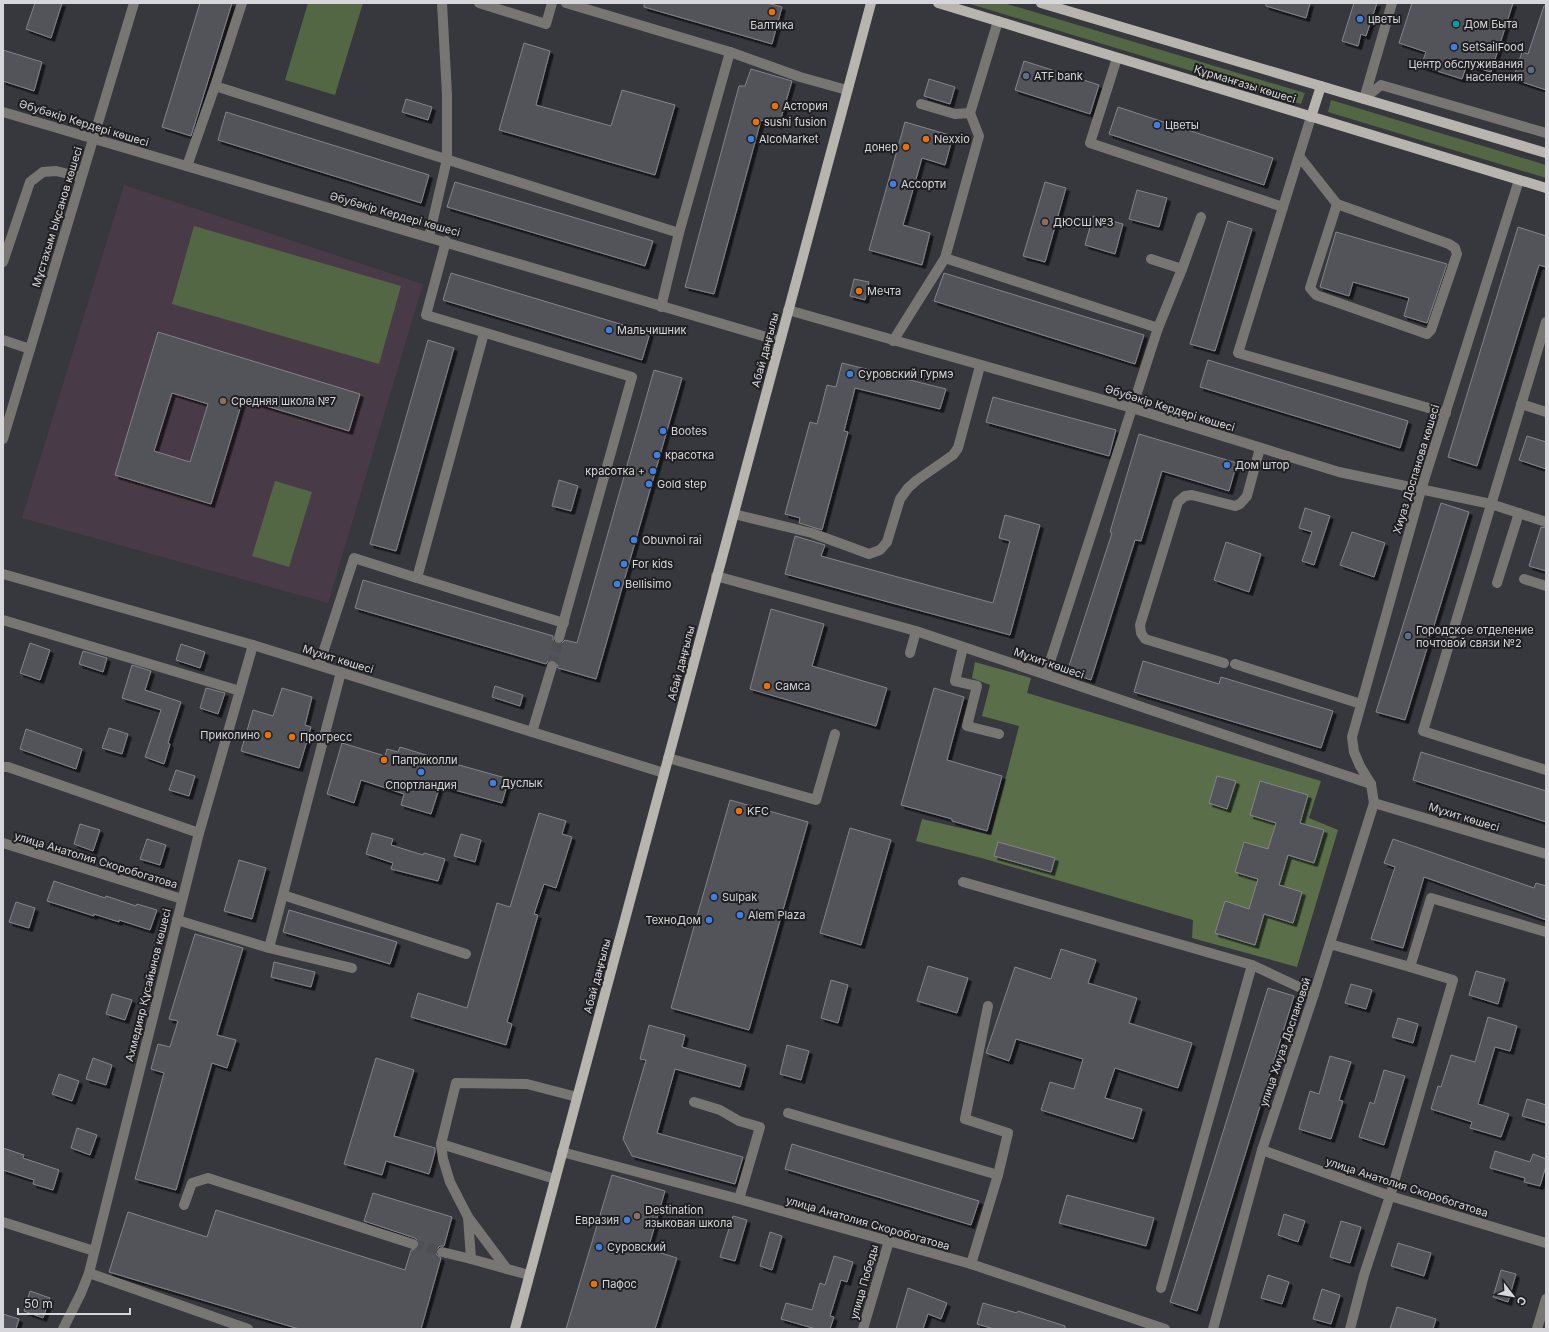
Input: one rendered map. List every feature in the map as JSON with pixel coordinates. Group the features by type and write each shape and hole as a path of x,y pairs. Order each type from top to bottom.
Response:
{"main road":[{"name":"Абай даңғылы","path":"515,1329 576,1097 871,3"},
{"name":"Құрманғазы көшесі","path":"938,3 1546,188"},
{"name":"Құрманғазы көшесі","path":"1041,3 1546,153"},
{"path":"1311,117 1321,86"}],"street":[{"name":"Мұстахым Ықсанов көшесі","path":"3,439 134,3"},
{"path":"187,166 242,3"},
{"path":"429,237 446,159 446,87 442,3"},
{"path":"479,3 546,24 552,3"},
{"path":"566,3 730,52 800,77 847,90"},
{"path":"1364,99 1392,3"},
{"path":"893,341 945,258 979,136 970,113 998,21"},
{"path":"661,306 679,233 730,52"},
{"path":"1117,58 1090,143 1283,207"},
{"path":"1364,99 1380,85 1546,133"},
{"path":"215,86 679,233"},
{"path":"921,104 955,114 970,113"},
{"name":"Әбубәкір Кердері көшесі","path":"3,112 446,241 780,341"},
{"path":"1311,117 1238,353 1446,413"},
{"path":"1299,156 1336,204 1449,244 1455,248 1457,254 1431,330 1427,334 1316,296 1310,288 1336,204"},
{"path":"3,262 30,182 43,172 56,171 81,177"},
{"name":"Хиуаз Доспанова көшесі","path":"1360,766 1354,752 1352,737 1421,490 1519,180"},
{"path":"1046,674 1158,328 1201,217"},
{"path":"446,241 426,315 632,377 559,638"},
{"path":"945,258 1158,328"},
{"path":"1151,258 1182,269"},
{"name":"Әбубәкір Кердері көшесі","path":"788,310 980,366 1132,408 1339,472 1491,504 1546,522"},
{"path":"1546,322 1422,731 1546,770"},
{"path":"417,578 484,333"},
{"path":"3,340 30,349"},
{"path":"734,514 812,533 869,554 880,550 888,542 900,499 908,488 953,455 958,448 980,366"},
{"path":"1521,404 1546,412"},
{"path":"1224,663 1145,639 1141,633 1140,625 1178,502 1185,496 1192,495 1235,506 1240,504 1247,496 1260,448"},
{"path":"1497,583 1519,513"},
{"path":"319,666 354,558 564,623"},
{"name":"Мұхит көшесі","path":"3,574 253,645 664,773"},
{"name":"Мұхит көшесі","path":"716,576 916,631 1371,784"},
{"path":"1524,579 1546,586"},
{"path":"3,620 240,690"},
{"path":"910,653 916,631"},
{"name":"Ахмедияр Құсайынов көшесі","path":"64,1329 89,1273 199,832 253,645"},
{"path":"963,647 955,681 977,686 967,726 999,734"},
{"path":"1235,664 1361,704"},
{"path":"532,732 552,666"},
{"path":"269,948 341,672"},
{"path":"668,758 816,800 835,734"},
{"name":"улица Хиуаз Доспановой","path":"1212,1329 1262,1150 1314,994 1374,803 1371,784 1360,766"},
{"path":"3,767 8,767 199,832"},
{"name":"Мұхит көшесі","path":"1374,803 1546,854"},
{"name":"улица Анатолия Скоробогатова","path":"3,843 182,899"},
{"path":"963,882 1252,965 1314,994"},
{"path":"283,895 466,954"},
{"path":"1410,968 1431,898 1546,932"},
{"path":"177,920 269,948 352,968"},
{"path":"1330,944 1453,980 1390,1196 1364,1275 1350,1329"},
{"path":"1161,1288 1252,965"},
{"path":"971,1264 998,1175 1008,1133 965,1119 988,1006"},
{"path":"507,1269 468,1217 450,1182 442,1159 441,1144 456,1083 527,1084 576,1097"},
{"path":"694,1102 720,1110 739,1121 760,1127 739,1199"},
{"path":"788,1113 998,1175"},
{"path":"441,1144 555,1179"},
{"name":"улица Анатолия Скоробогатова","path":"1262,1150 1390,1196 1546,1243"},
{"name":"улица Анатолия Скоробогатова","path":"562,1152 739,1199 971,1264 1165,1329"},
{"path":"184,1205 192,1183 208,1178 413,1244"},
{"path":"468,1217 471,1259"},
{"path":"3,1222 94,1251"},
{"name":"улица Победы","path":"863,1329 889,1241"},
{"path":"442,1252 529,1276"},
{"path":"89,1273 248,1329"},
{"path":"1537,1329 1546,1299"}],"shaded area":[{"name":"Средняя школа №7","path":"124,185 423,284 328,603 22,518"}],"green space":[{"path":"308,3 363,3 335,95 285,80"},
{"path":"967,3 1004,3 1305,93 1301,104"},
{"path":"1331,100 1546,165 1546,178 1328,112"},
{"path":"194,226 401,286 379,364 172,304"},
{"path":"275,481 312,492 289,567 252,556"},
{"path":"975,662 1031,678 1027,693 1321,781 1309,818 1338,830 1297,967 1192,938 1193,920 985,859 916,841 922,819 991,835 1019,726 982,716 990,685 972,678"}],"building":[{"path":"35,3 62,3 51,38 26,29"},
{"path":"200,3 232,3 191,136 162,127"},
{"path":"644,3 767,3 782,7 772,44 644,7"},
{"path":"1266,3 1310,3 1306,18 1266,6"},
{"name":"цветы","path":"1354,3 1377,3 1366,36 1361,34 1358,46 1342,41"},
{"name":"Дом Быта","path":"1412,3 1513,3 1491,72 1467,65 1462,79 1421,66 1426,52 1399,43"},
{"name":"Центр обслуживания наcеления","path":"1544,6 1546,6 1546,90 1513,79 1522,52 1528,54"},
{"path":"524,43 550,51 536,105 611,126 622,90 675,105 655,175 499,130"},
{"path":"3,50 42,62 34,91 3,81"},
{"path":"1024,61 1099,85 1090,114 1015,90"},
{"path":"751,69 792,81 779,125 761,120 714,294 685,287 739,86 745,86"},
{"path":"929,79 955,87 950,104 924,96"},
{"path":"406,99 432,107 428,120 402,112"},
{"path":"1118,107 1273,158 1264,185 1109,134"},
{"path":"226,112 429,175 421,203 218,140"},
{"path":"905,122 953,136 945,165 922,158 903,225 930,233 922,265 869,250"},
{"path":"455,182 653,241 645,266 447,207"},
{"name":"ДЮСШ №3","path":"1045,182 1066,188 1045,262 1023,256"},
{"path":"1137,190 1167,198 1159,227 1129,219"},
{"path":"1093,216 1123,224 1115,254 1085,245"},
{"path":"1228,221 1252,229 1215,351 1190,344"},
{"path":"1518,227 1546,236 1546,267 1539,265 1477,466 1448,457"},
{"path":"1336,232 1447,264 1427,323 1404,316 1409,298 1353,282 1349,296 1320,287"},
{"path":"451,273 650,333 642,360 443,300"},
{"path":"944,273 1144,335 1135,364 934,301"},
{"path":"854,279 869,282 865,300 850,296"},
{"path":"158,332 360,394 349,431 243,399 211,504 115,475","holes":["172,393 208,404 190,462 154,451"]},
{"path":"428,340 454,348 396,551 370,544"},
{"path":"1208,360 1408,421 1400,448 1200,387"},
{"path":"842,363 946,389 940,409 855,388 844,431 848,432 822,530 799,523 800,518 785,514 810,422 817,424 827,385 836,387"},
{"path":"654,370 682,378 596,679 558,668 557,662 554,660 548,661 546,664 355,608 363,580 553,636 553,640 557,644 561,644 565,640 577,643"},
{"path":"993,397 1116,430 1109,456 986,422"},
{"path":"1139,434 1237,463 1229,491 1162,471 1141,541 1135,540 1091,680 1067,672 1112,533 1110,532"},
{"path":"1527,436 1546,442 1546,469 1519,460"},
{"path":"559,480 578,486 571,511 552,506"},
{"path":"1441,503 1469,512 1405,720 1376,712"},
{"path":"1305,508 1330,516 1314,565 1302,561 1312,532 1299,528"},
{"path":"1005,515 1040,525 1010,635 785,574 795,536 825,545 821,556 993,603 1010,541 999,538"},
{"path":"1541,527 1546,528 1546,571 1529,566"},
{"path":"1352,532 1385,543 1374,577 1340,565"},
{"path":"1226,542 1261,554 1249,592 1214,580"},
{"path":"771,609 824,624 812,666 887,688 876,726 750,689"},
{"path":"30,643 50,650 40,680 20,673"},
{"path":"181,644 205,652 200,668 176,660"},
{"path":"83,651 107,658 103,672 79,664"},
{"path":"1143,661 1219,684 1221,677 1333,711 1321,748 1134,692"},
{"path":"132,665 151,671 145,690 181,702 168,743 170,744 164,764 145,757 161,710 122,698"},
{"path":"495,686 523,695 520,706 492,697"},
{"path":"206,688 225,693 218,714 200,708"},
{"path":"282,688 312,697 305,725 311,727 299,768 241,751 253,710 273,716"},
{"path":"934,688 964,697 947,760 1002,776 987,831 952,821 952,819 901,805"},
{"path":"109,728 128,734 122,754 102,748"},
{"path":"26,729 82,749 76,769 20,749"},
{"path":"342,743 385,756 387,749 398,752 400,747 509,779 502,803 440,786 431,814 401,805 404,794 361,780 354,803 327,794"},
{"path":"1421,752 1546,791 1546,822 1413,780"},
{"path":"176,770 195,776 189,796 169,790"},
{"path":"1217,776 1236,781 1227,809 1209,803"},
{"path":"1260,781 1308,795 1300,823 1324,830 1314,863 1288,855 1279,885 1302,892 1293,923 1264,914 1255,945 1215,933 1225,901 1249,909 1258,879 1235,872 1244,842 1268,849 1276,823 1250,815"},
{"name":"Alem Plaza","path":"730,800 808,822 749,1030 671,1008"},
{"path":"539,813 566,821 562,834 572,837 556,888 544,884 534,914 538,915 507,1022 512,1024 506,1045 411,1017 418,993 467,1008 497,903 510,907"},
{"path":"80,824 100,830 93,851 74,844"},
{"path":"850,828 891,840 861,945 820,933"},
{"path":"372,833 393,839 391,845 423,855 424,853 445,859 438,881 391,869 393,863 366,854"},
{"path":"461,834 481,840 475,862 454,856"},
{"path":"147,839 166,845 160,865 140,859"},
{"path":"1393,839 1534,888 1536,883 1546,886 1546,920 1424,877 1403,948 1371,939 1395,867 1384,863"},
{"path":"998,842 1055,858 1051,872 994,856"},
{"path":"239,860 266,868 252,919 224,911"},
{"path":"54,881 105,898 106,896 136,906 137,904 157,910 150,930 119,920 119,922 94,914 94,916 47,901"},
{"path":"16,902 35,908 29,928 9,922"},
{"path":"289,910 397,942 390,964 283,932"},
{"path":"195,934 243,948 217,1035 236,1040 227,1068 212,1063 176,1190 135,1179 164,1073 151,1069 158,1044 170,1047 178,1021 169,1019"},
{"path":"1061,949 1096,960 1088,983 1137,998 1129,1023 1192,1043 1178,1088 1115,1068 1105,1098 1142,1109 1133,1139 1041,1110 1050,1082 1074,1089 1083,1059 1016,1039 1009,1061 986,1053 1015,967 1051,979"},
{"path":"274,962 315,972 311,987 271,977"},
{"path":"928,966 968,978 957,1013 917,1001"},
{"path":"1476,971 1505,979 1498,1004 1469,995"},
{"path":"831,980 848,985 838,1023 821,1018"},
{"path":"1351,984 1372,990 1366,1009 1345,1003"},
{"path":"1268,988 1294,996 1197,1311 1170,1302"},
{"path":"112,994 132,1000 125,1020 106,1014"},
{"path":"1488,1017 1517,1026 1510,1051 1495,1047 1478,1104 1509,1114 1501,1137 1470,1128 1472,1122 1431,1109 1438,1086 1441,1087 1451,1055 1475,1062"},
{"path":"1398,1018 1418,1024 1413,1043 1392,1037"},
{"path":"649,1025 685,1035 682,1047 746,1065 740,1087 675,1069 657,1133 743,1157 735,1184 632,1156 623,1139 646,1060 640,1059"},
{"path":"787,1045 809,1051 801,1080 780,1074"},
{"path":"1330,1056 1351,1062 1339,1100 1343,1101 1331,1139 1299,1129 1310,1091 1319,1094"},
{"path":"93,1058 112,1065 106,1085 86,1079"},
{"path":"376,1058 414,1070 394,1136 435,1148 429,1174 386,1161 382,1175 344,1164"},
{"path":"1384,1070 1405,1076 1384,1145 1359,1137 1370,1102 1374,1104"},
{"path":"59,1074 79,1081 72,1101 52,1094"},
{"path":"1527,1099 1546,1105 1546,1123 1522,1116"},
{"path":"77,1128 97,1135 90,1155 71,1148"},
{"path":"792,1144 979,1201 971,1225 785,1169"},
{"path":"3,1148 24,1155 23,1158 59,1170 53,1190 33,1184 34,1180 3,1170"},
{"path":"1495,1151 1530,1162 1533,1154 1546,1159 1546,1166 1540,1186 1524,1182 1525,1178 1490,1168"},
{"path":"612,1175 665,1191 648,1249 677,1258 655,1329 566,1329"},
{"path":"373,1193 452,1217 444,1246 440,1246 436,1250 436,1254 441,1258 421,1329 299,1329 109,1272 128,1212 207,1237 216,1210 405,1270 411,1250 418,1249 419,1242 415,1238 364,1221"},
{"path":"1067,1195 1154,1218 1146,1246 1059,1223"},
{"path":"1284,1214 1305,1221 1298,1242 1278,1235"},
{"path":"733,1216 747,1220 735,1261 720,1257"},
{"path":"1341,1221 1361,1227 1350,1263 1330,1257"},
{"path":"770,1232 782,1236 772,1270 760,1266"},
{"path":"1398,1243 1431,1253 1424,1276 1391,1266"},
{"path":"834,1256 853,1262 847,1282 841,1280 830,1316 834,1317 830,1329 816,1329 781,1319 786,1303 812,1310 820,1283 825,1285"},
{"path":"1501,1270 1516,1274 1508,1302 1493,1297"},
{"path":"1268,1275 1289,1282 1282,1304 1261,1298"},
{"path":"908,1288 947,1303 941,1319 928,1314 923,1329 896,1329"},
{"path":"1322,1289 1340,1295 1331,1324 1313,1319"},
{"path":"30,1291 50,1298 43,1318 24,1311"},
{"path":"983,1303 1017,1313 1018,1311 1065,1326 1065,1329 994,1329 977,1324"},
{"path":"1397,1307 1436,1319 1433,1329 1390,1329"},
{"path":"3,1314 19,1319 16,1329 3,1329"}],"tunnel":[{"path":"552,666 559,638"},
{"path":"413,1244 442,1252"}],"place":[{"name":"Балтика","path":"772,12"},
{"name":"цветы","path":"1360,19"},
{"name":"Дом Быта","path":"1456,24"},
{"name":"SetSailFood","path":"1454,47"},
{"name":"Центр обслуживания наcеления","path":"1531,70"},
{"name":"ATF bank","path":"1026,76"},
{"name":"Астория","path":"775,106"},
{"name":"sushi fusion","path":"756,122"},
{"name":"Цветы","path":"1157,125"},
{"name":"AlcoMarket","path":"751,139"},
{"name":"Nexxio","path":"926,139"},
{"name":"донер","path":"906,147"},
{"name":"Ассорти","path":"893,184"},
{"name":"ДЮСШ №3","path":"1045,222"},
{"name":"Мечта","path":"859,291"},
{"name":"Мальчишник","path":"609,330"},
{"name":"Суровский Гурмэ","path":"850,374"},
{"name":"Средняя школа №7","path":"223,401"},
{"name":"Bootes","path":"663,431"},
{"name":"красотка","path":"657,455"},
{"name":"Дом штор","path":"1227,465"},
{"name":"красотка +","path":"653,471"},
{"name":"Gold step","path":"649,484"},
{"name":"Obuvnoi rai","path":"634,540"},
{"name":"For kids","path":"624,564"},
{"name":"Bellisimo","path":"617,584"},
{"name":"Городское отделение почтовой связи №2","path":"1408,636"},
{"name":"Самса","path":"767,686"},
{"name":"Приколино","path":"268,735"},
{"name":"Прогресс","path":"292,737"},
{"name":"Паприколли","path":"384,760"},
{"name":"Спортландия","path":"421,772"},
{"name":"Дуслык","path":"493,783"},
{"name":"KFC","path":"739,811"},
{"name":"Sulpak","path":"714,897"},
{"name":"Alem Plaza","path":"740,915"},
{"name":"ТехноДом","path":"709,920"},
{"name":"Destination языковая школа","path":"637,1216"},
{"name":"Евразия","path":"627,1220"},
{"name":"Суровский","path":"599,1247"},
{"name":"Пафос","path":"594,1284"}]}
